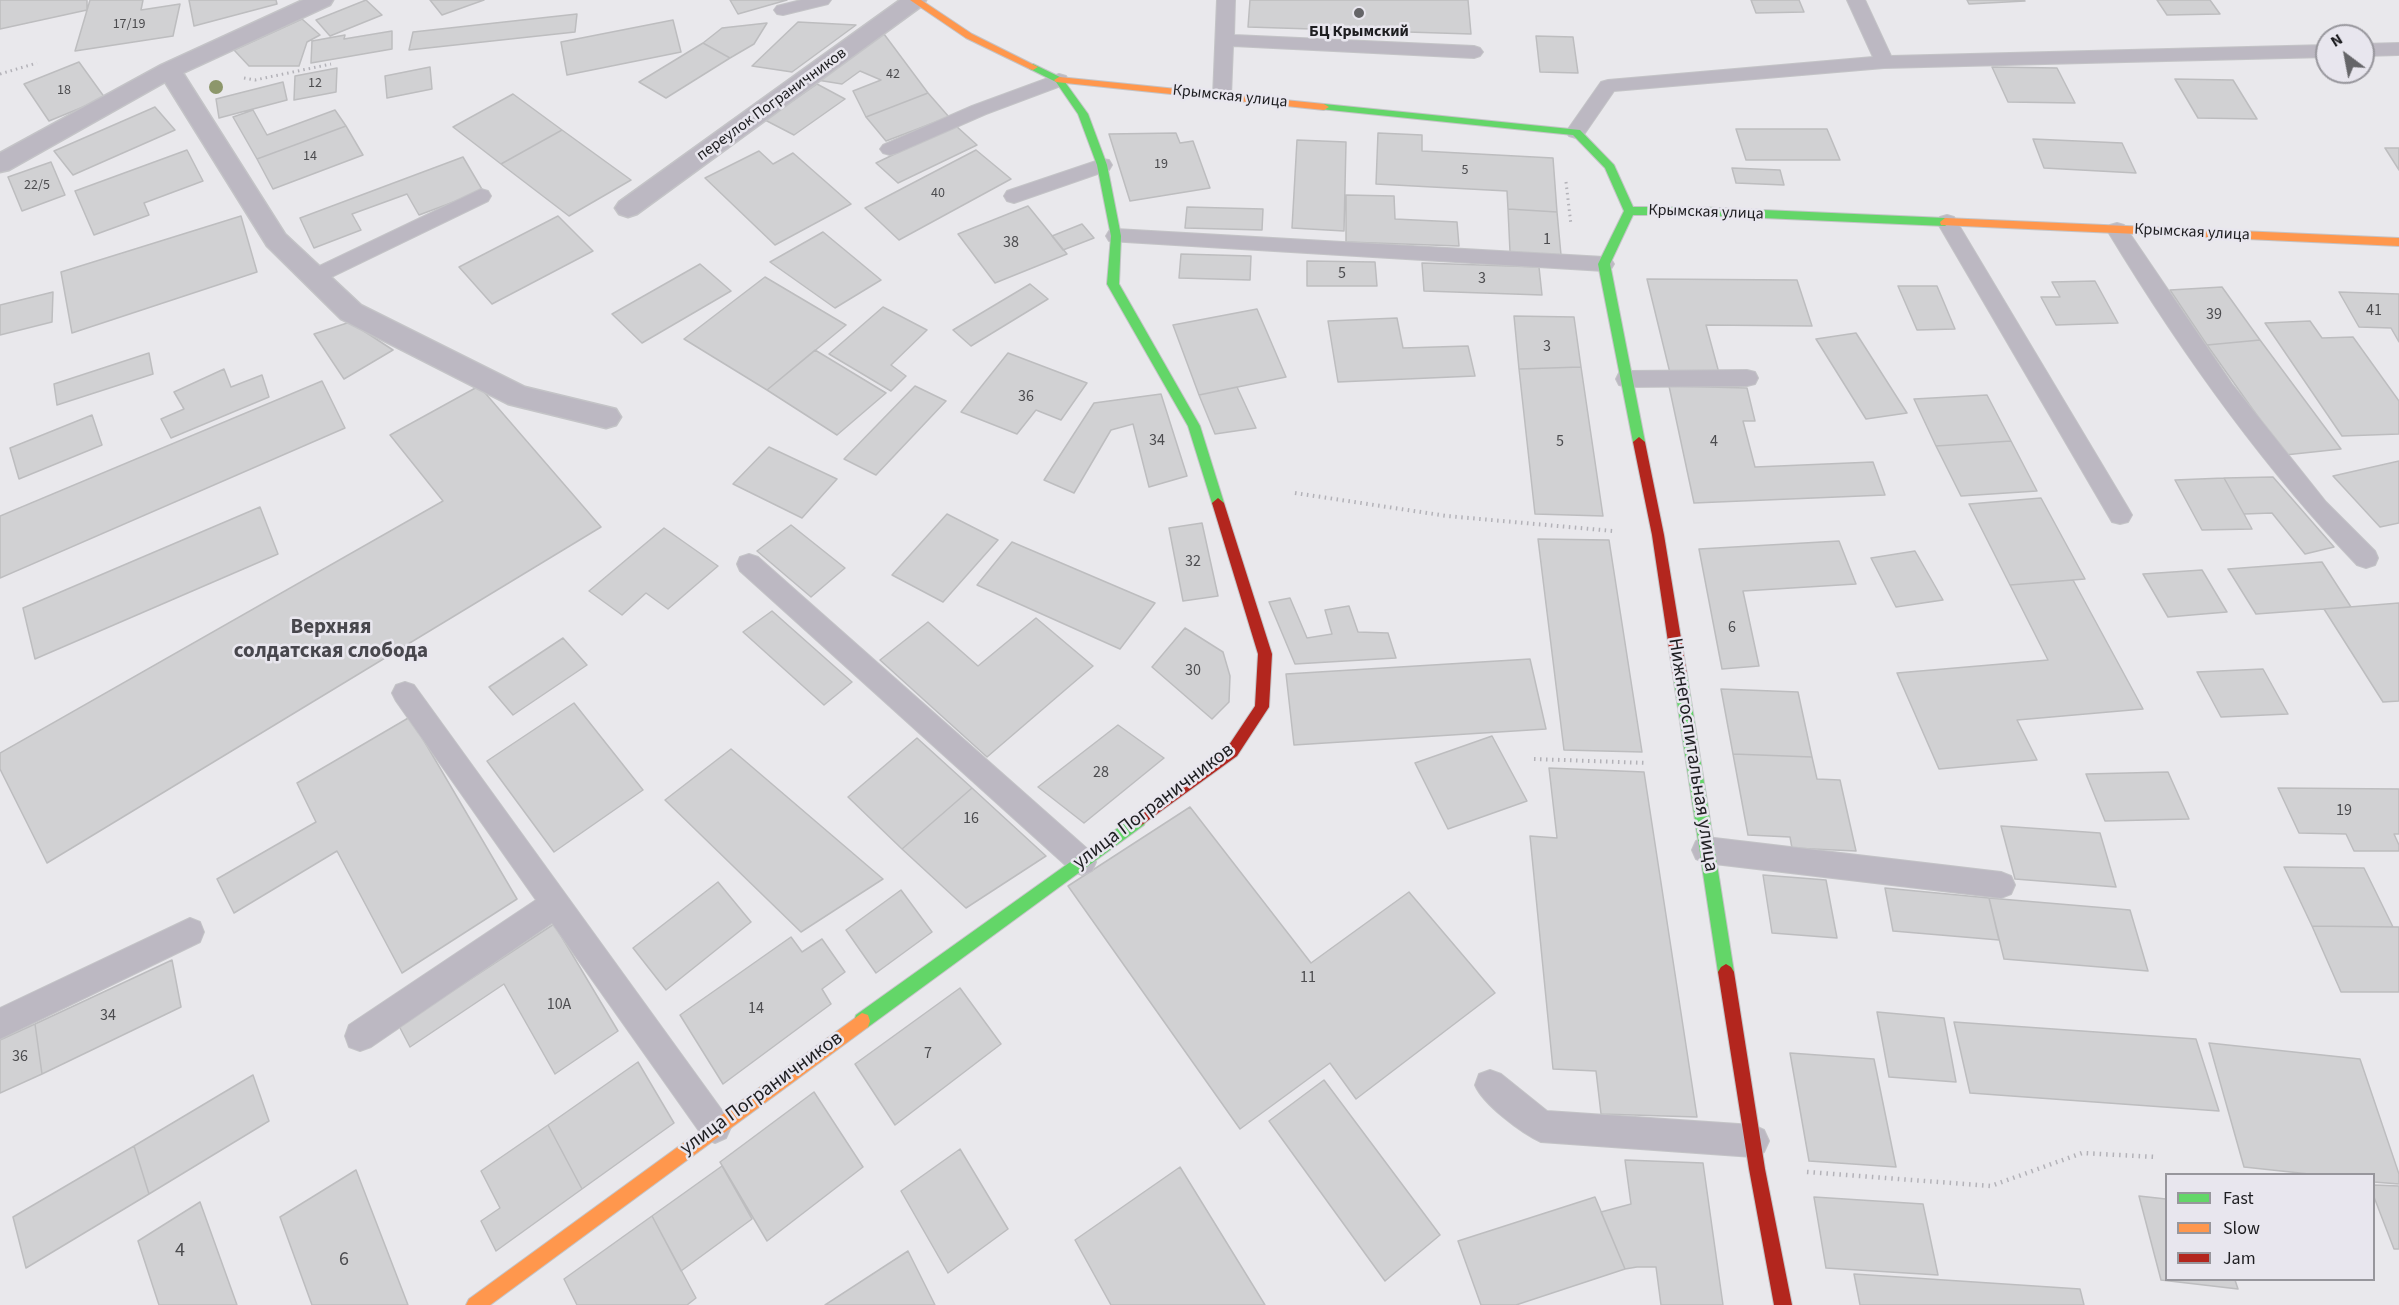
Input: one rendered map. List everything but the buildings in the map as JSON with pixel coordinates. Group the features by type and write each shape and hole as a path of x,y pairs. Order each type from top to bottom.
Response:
{"street":[{"path":"0,164 169,70 322,0"},
{"name":"улица Пограничников","path":"475,1305 715,1127 1232,752 1262,707 1264,654 1194,426 1113,284 1116,236 1102,165 1083,114 1059,80 969,36 915,0"},
{"name":"переулок Пограничников","path":"628,208 915,0"},
{"path":"169,70 276,240 351,312 518,396 606,417"},
{"name":"Крымская улица","path":"1059,80 1576,132 1610,167 1629,211 1695,211 2399,242"},
{"path":"1604,264 1629,211"},
{"name":"Нижнегоспитальная улица","path":"1604,264 1658,535 1755,1155 1783,1305"}],"lane":[{"path":"783,10 822,0"},
{"path":"1222,96 1226,0"},
{"path":"1856,0 1884,62"},
{"path":"1225,40 1474,52"},
{"path":"2375,50 2399,49"},
{"path":"1576,132 1608,86 1884,62 2315,51"},
{"path":"890,149 979,110 1059,80"},
{"path":"1014,196 1102,165"},
{"path":"314,277 481,196"},
{"path":"1947,222 2120,515"},
{"path":"2117,230 2224,390 2318,509 2366,558"},
{"path":"1116,236 1604,264"},
{"path":"1627,379 1747,378"},
{"path":"749,564 1082,862"},
{"path":"405,693 715,1127"},
{"path":"1706,850 2001,885"},
{"path":"360,1036 557,903"},
{"path":"0,1024 190,932"},
{"path":"1490,1085 1540,1126 1755,1155"}],"path":[{"path":"0,74 38,63"},
{"path":"1294,493 1448,516 1658,535"},
{"path":"1534,759 1693,764"},
{"path":"1755,1155 1991,1186 2082,1153 2157,1157"}],"traffic: fast":[{"path":"1033,67 1059,80 1083,114 1102,165 1116,236 1113,284 1194,426 1218,503"},
{"path":"1324,107 1576,132 1610,167 1629,211"},
{"path":"1629,211 1604,264 1639,442"},
{"path":"1629,211 1695,211 1945,222"},
{"path":"1680,675 1726,972"},
{"path":"862,1021 1139,820"}],"traffic: slow":[{"path":"915,0 969,36 1033,67"},
{"path":"1059,80 1324,107"},
{"path":"1945,222 2399,242"},
{"path":"475,1305 862,1021"}],"traffic: jam":[{"path":"1639,442 1658,535 1680,675"},
{"path":"1139,820 1232,752 1262,707 1265,654 1218,503"},
{"path":"1726,972 1757,1169 1783,1305"}],"place":[{"name":"БЦ Крымский","path":"1359,13"}],"district":[{"name":"Верхняя солдатская слобода","path":"331,640"}]}
